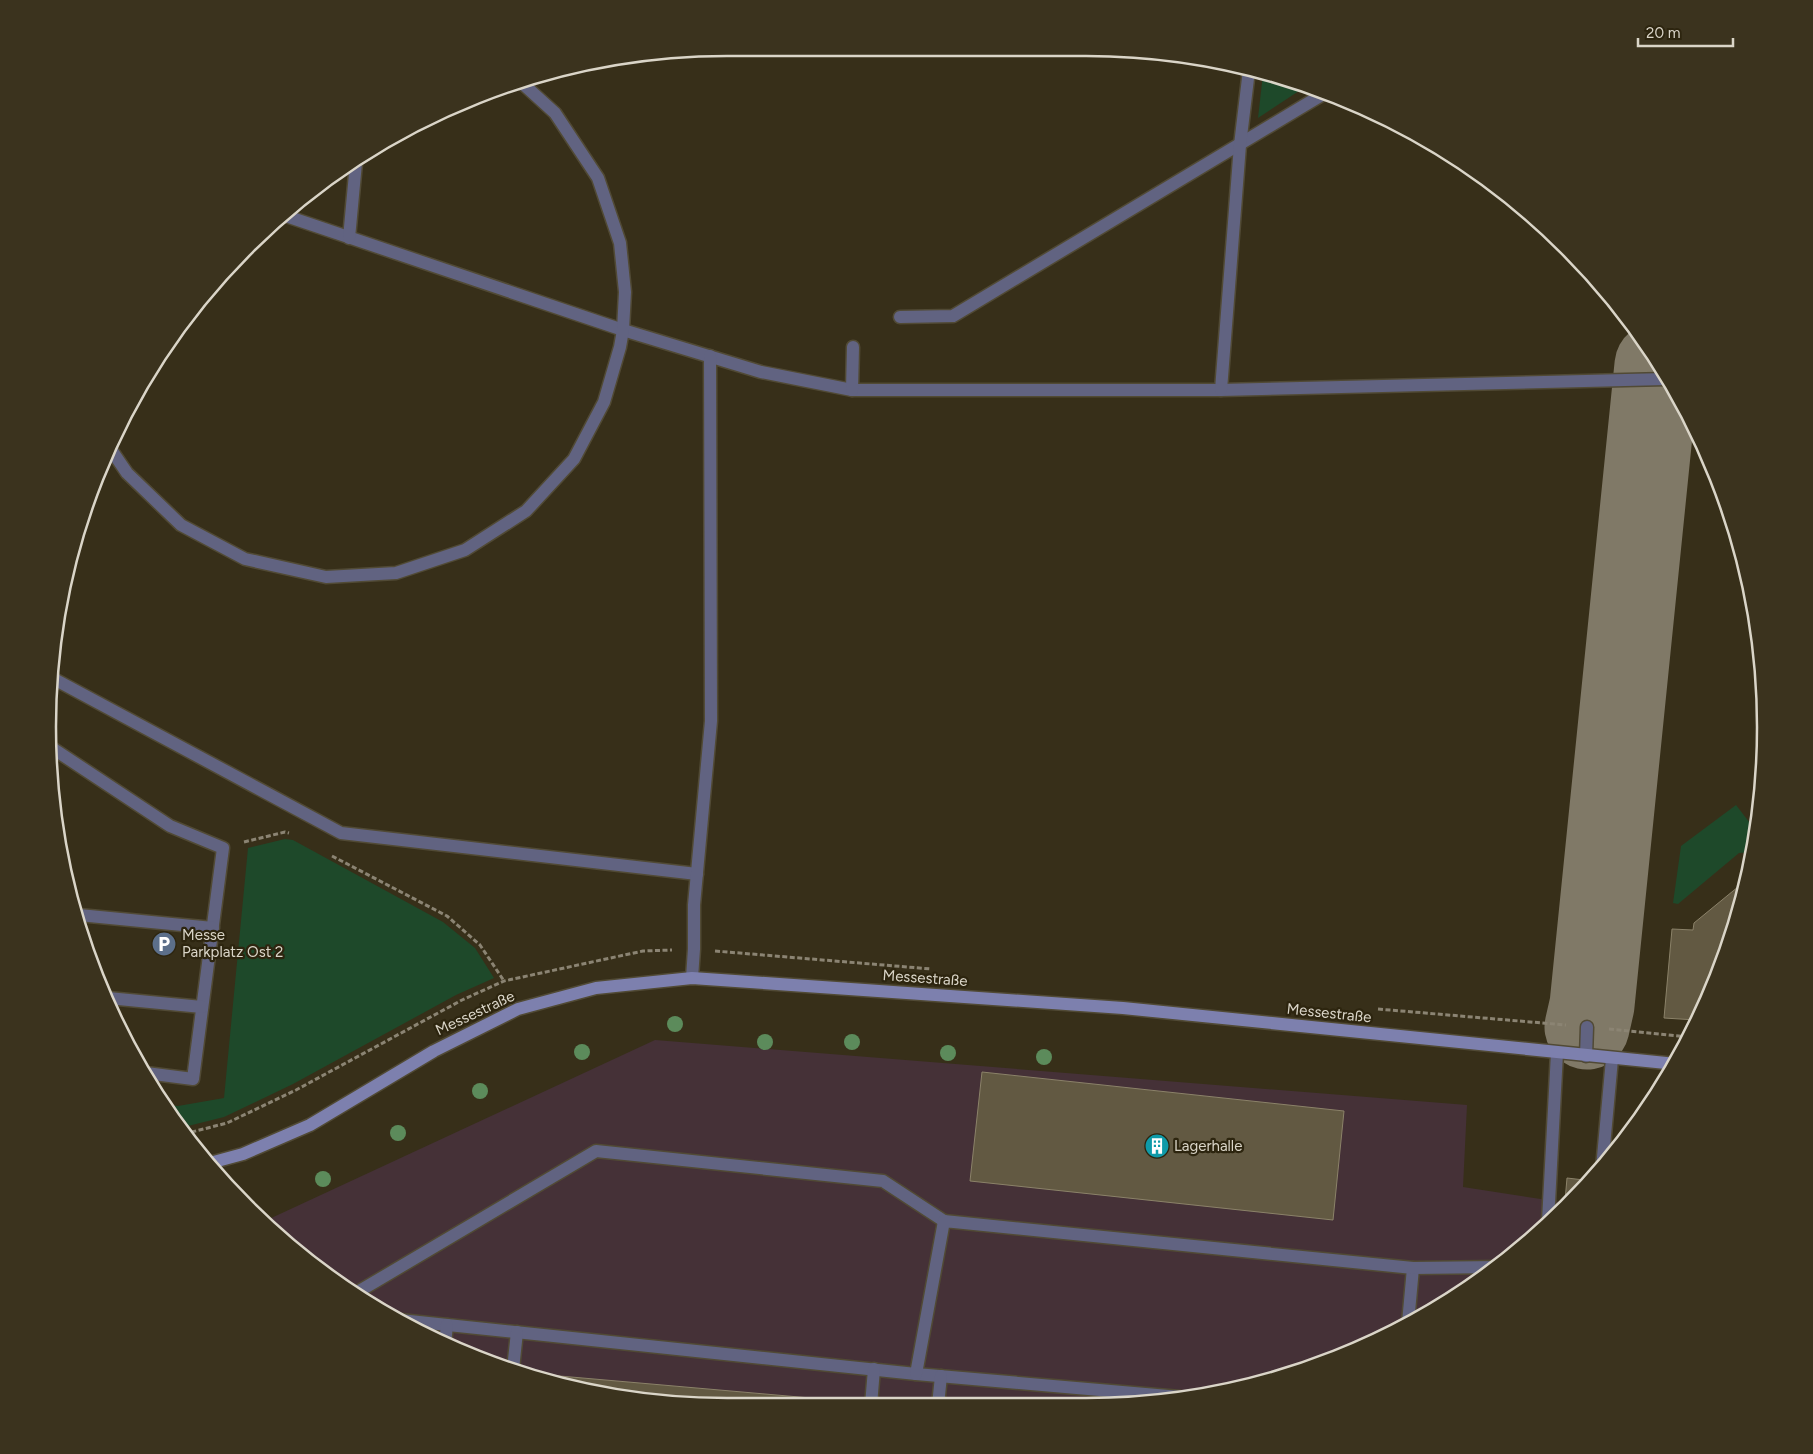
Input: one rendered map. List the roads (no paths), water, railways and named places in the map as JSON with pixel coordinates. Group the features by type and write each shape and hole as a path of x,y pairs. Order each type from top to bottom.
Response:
{"street":[{"name":"Messestraße","path":"217,1161 243,1154 310,1125 434,1051 518,1009 596,988 692,978 1123,1008 1666,1063"}],"lane":[{"path":"1221,390 1240,144 1248,76"},
{"path":"114,454 127,474 181,525 245,559 326,577 396,572 465,550 526,511 574,459 604,402 620,347 625,292 620,243 598,178 555,113 527,87"},
{"path":"900,317 953,316 1317,98"},
{"path":"349,238 356,168"},
{"path":"291,218 623,330 761,372 852,390 1221,390 1659,379"},
{"path":"852,390 853,347"},
{"path":"692,978 694,905 711,721 710,356"},
{"path":"58,681 341,833 697,874"},
{"path":"57,751 170,826 223,848 193,1079 154,1075"},
{"path":"57,756 66,757"},
{"path":"83,915 213,928"},
{"path":"114,999 202,1007"},
{"path":"1586,1056 1587,1027"},
{"path":"1548,1212 1557,1053"},
{"path":"1603,1153 1612,1058"},
{"path":"362,1290 596,1151 883,1181 944,1221 1413,1268 1483,1267"},
{"path":"916,1374 944,1221"},
{"path":"1409,1315 1413,1268"},
{"path":"417,1322 916,1374 1149,1394"},
{"path":"446,1336 447,1325"},
{"path":"514,1363 517,1332"},
{"path":"872,1398 874,1369"},
{"path":"939,1398 941,1376"}],"place":[{"name":"Messe Parkplatz Ost 2","path":"164,944"},
{"name":"Lagerhalle","path":"1157,1146"}]}
